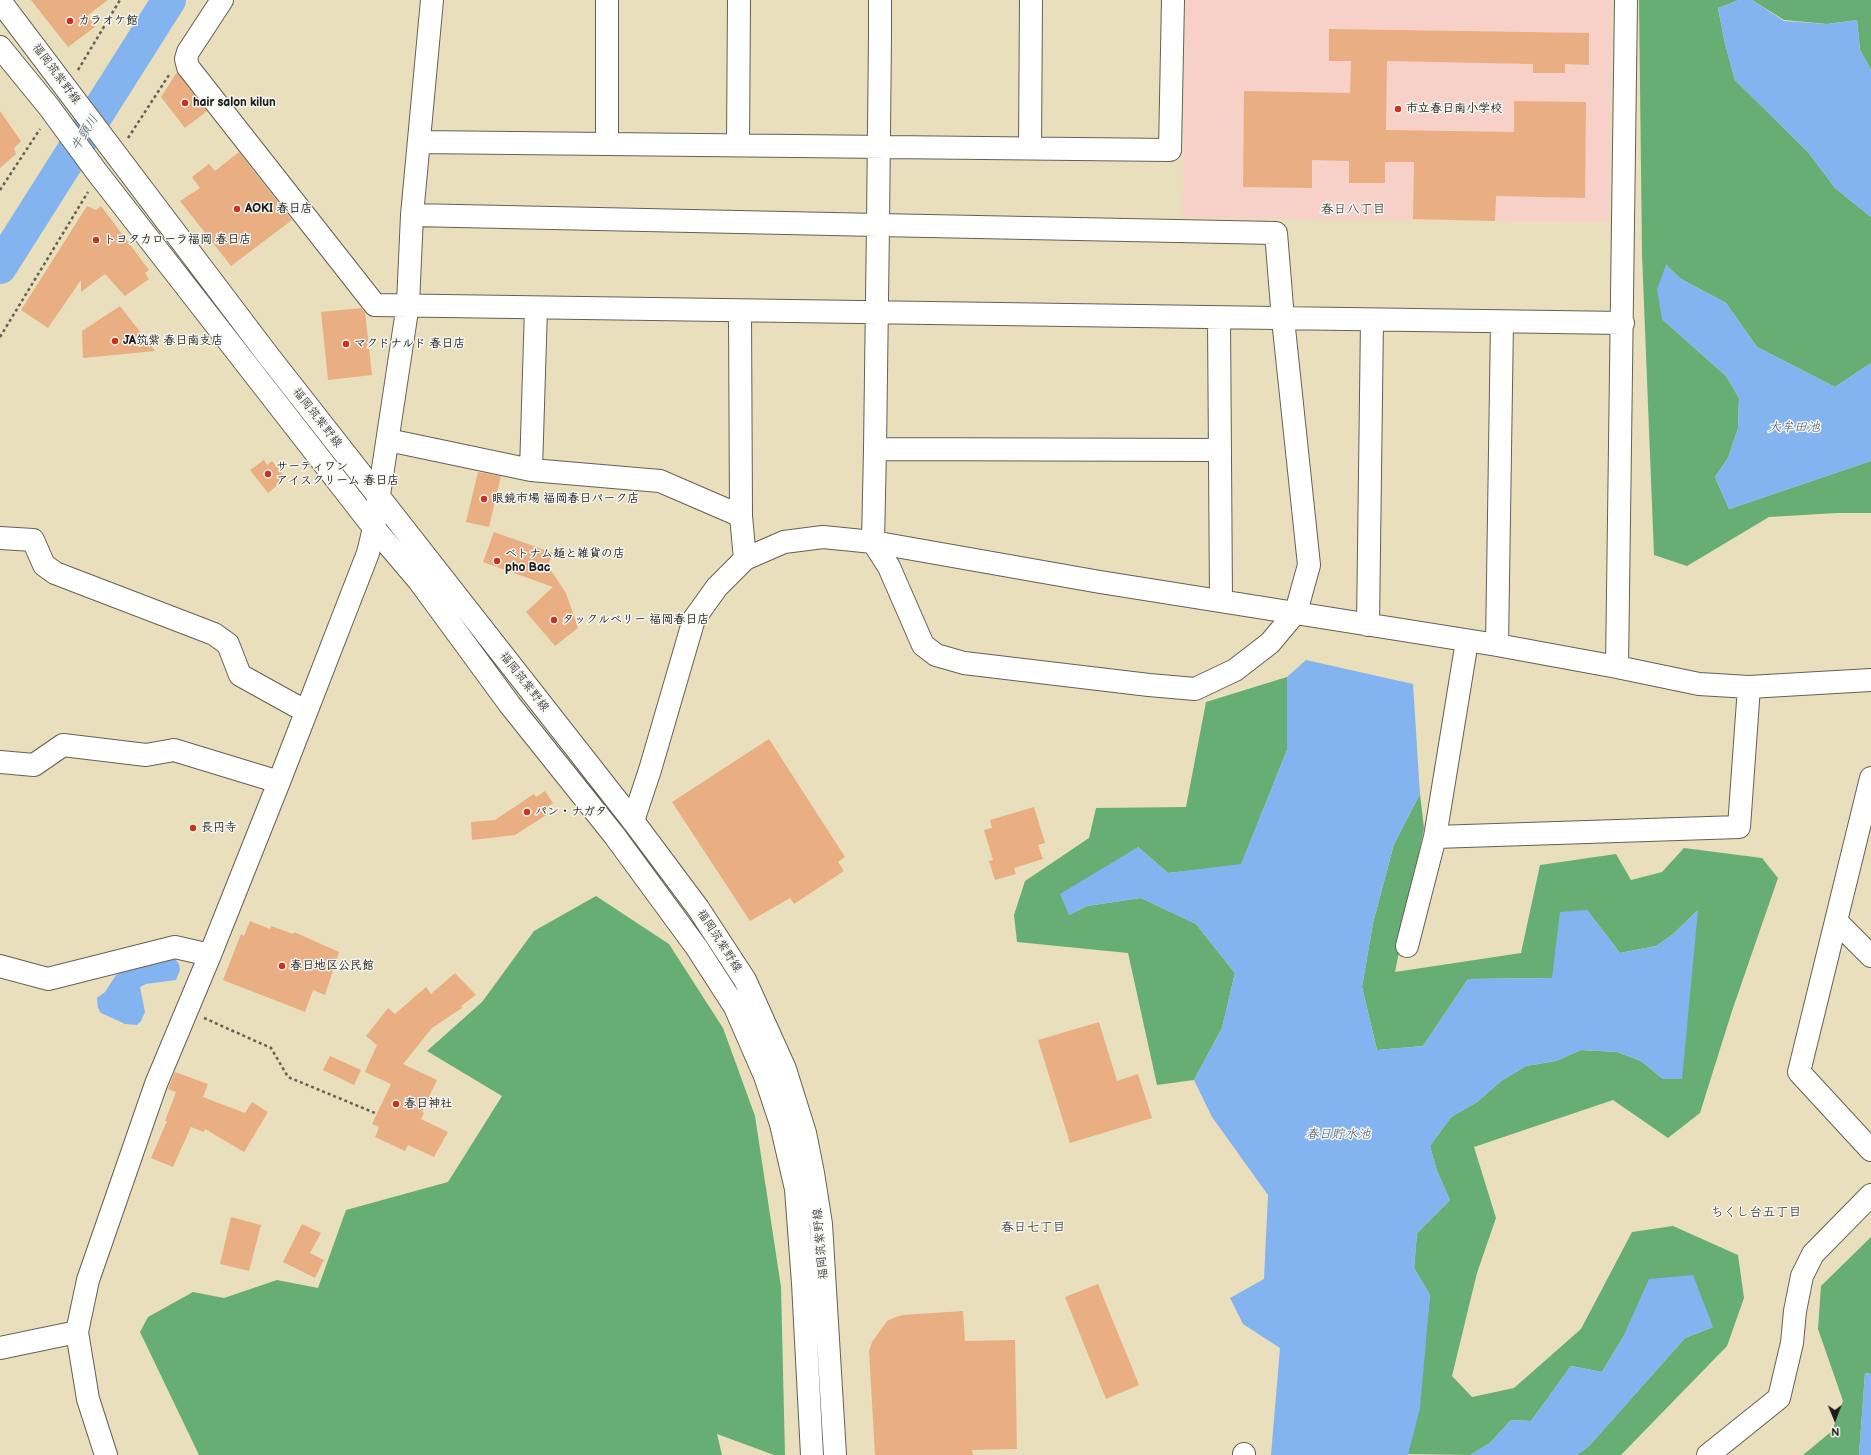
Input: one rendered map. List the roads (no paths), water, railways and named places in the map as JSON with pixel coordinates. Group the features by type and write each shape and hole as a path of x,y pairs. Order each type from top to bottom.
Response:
{"street":[{"path":"222,0 188,52 186,59 188,67 375,305 408,304 536,308 1623,323"},
{"path":"106,1455 88,1400 77,1332 88,1280 156,1084 210,955 279,782 368,553 374,528 408,304 412,215 432,0"},
{"path":"606,144 608,0"},
{"path":"738,145 739,0"},
{"path":"412,215 878,225 1276,233 1283,319 1309,566 1296,612 1270,643 1236,670 1195,689 964,663 936,655 923,645 889,567 873,542 877,313 878,225 879,146 880,0"},
{"path":"1030,0 1030,148"},
{"path":"419,142 1170,150 1173,0"},
{"path":"1617,667 1623,323 1626,0"},
{"name":"福岡筑紫野線","path":"0,1 72,80 267,354 634,821 698,908 745,980 785,1069 805,1133 821,1224 835,1455"},
{"name":"福岡筑紫野線","path":"0,47 49,107 93,180 418,581 510,705 614,835 697,948 735,1007 765,1076 781,1124 796,1189 803,1283 812,1455"},
{"path":"531,470 536,308"},
{"path":"740,311 741,516 744,559"},
{"path":"1219,318 1221,600"},
{"path":"1368,625 1372,320"},
{"path":"1497,645 1502,322"},
{"path":"388,440 531,470 660,481 741,516"},
{"path":"875,449 1219,450"},
{"path":"634,821 694,619 717,587 744,559 784,542 823,537 873,542 1092,581 1221,600 1497,645 1699,684 1749,687 1871,680"},
{"path":"0,538 33,540 44,565 55,573 214,634 228,644 240,675 306,711"},
{"path":"1407,946 1435,837 1467,641"},
{"path":"1435,837 1739,827 1749,687"},
{"path":"0,762 34,765 63,745 146,755 174,750 279,782"},
{"path":"1871,778 1799,1072 1871,1150"},
{"path":"1836,921 1871,956"},
{"path":"0,966 48,979 175,947 210,955"},
{"path":"1708,1455 1778,1398 1792,1343 1795,1311 1802,1276 1813,1254 1871,1195"},
{"path":"0,1348 77,1332"}],"water":[{"path":"1739,0 1752,0 1784,21 1827,24 1857,20 1860,50 1871,70 1871,217 1835,188 1808,152 1735,80 1725,44 1718,8"},
{"name":"大牟田池","path":"1666,265 1681,279 1726,303 1757,347 1835,387 1871,363 1871,461 1729,509 1715,477 1728,458 1738,428 1739,398 1726,376 1662,319 1657,289"},
{"name":"春日貯水池","path":"1306,660 1413,684 1420,794 1394,844 1373,923 1362,987 1377,1050 1423,1046 1468,979 1552,978 1560,912 1587,910 1620,953 1656,946 1672,935 1698,910 1682,1079 1663,1079 1641,1061 1617,1052 1581,1050 1556,1061 1526,1066 1501,1081 1477,1102 1451,1117 1430,1146 1437,1171 1450,1200 1417,1233 1414,1268 1430,1295 1420,1408 1408,1455 1271,1455 1280,1348 1243,1324 1230,1298 1264,1279 1268,1195 1212,1117 1194,1080 1222,1028 1235,973 1196,924 1141,898 1087,906 1069,915 1060,894 1138,847 1168,873 1241,864 1287,750 1287,677"},
{"path":"167,958 175,959 179,964 180,970 176,980 146,984 140,987 145,1012 141,1021 137,1025 125,1024 101,1013 98,1008 97,998 105,992 116,975 127,969"},
{"path":"1693,1275 1713,1327 1685,1338 1589,1446 1577,1455 1470,1455 1490,1443 1511,1420 1531,1421 1571,1366 1602,1372 1623,1337 1649,1279"},
{"path":"1865,1373 1871,1374 1871,1455 1859,1455"}],"waterway":[{"name":"牛頸川","path":"0,267 169,0"}],"place":[{"name":"カラオケ館","path":"70,21"},
{"name":"hair salon kilun","path":"185,103"},
{"name":"市立春日南小学校","path":"1398,109"},
{"name":"AOKI 春日店","path":"237,209"},
{"name":"トヨタカローラ福岡 春日店","path":"96,240"},
{"name":"JA筑紫 春日南支店","path":"115,341"},
{"name":"マクドナルド 春日店","path":"346,344"},
{"name":"サーティワン アイスクリーム 春日店","path":"268,474"},
{"name":"眼鏡市場 福岡春日パーク店","path":"484,499"},
{"name":"ベトナム麺と雑貨の店 pho Bac","path":"497,561"},
{"name":"タックルベリー 福岡春日店","path":"554,620"},
{"name":"パン・ナガタ","path":"527,812"},
{"name":"長円寺","path":"193,828"},
{"name":"春日地区公民館","path":"282,966"},
{"name":"春日神社","path":"396,1104"}],"district":[{"name":"春日八丁目","path":"1353,210"},
{"name":"ちくし台五丁目","path":"1756,1213"},
{"name":"春日七丁目","path":"1033,1228"}]}
